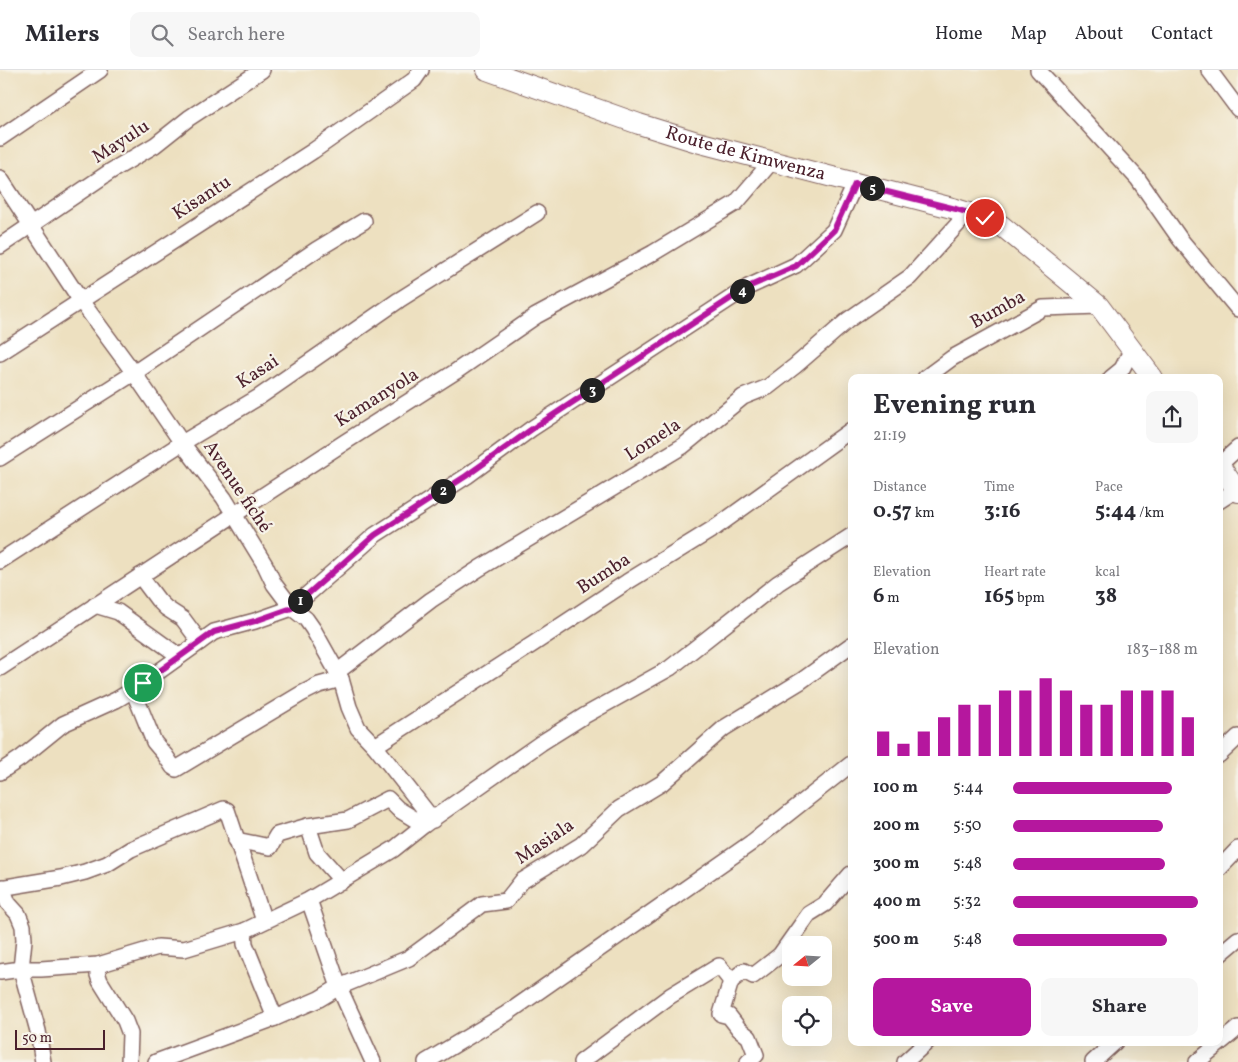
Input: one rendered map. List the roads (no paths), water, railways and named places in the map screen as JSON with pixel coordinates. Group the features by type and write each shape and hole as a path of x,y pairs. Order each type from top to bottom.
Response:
{"street":[{"path":"0,138 100,70"},
{"name":"Mayulu","path":"0,246 32,226 110,171 155,145 189,118 262,70"},
{"name":"Kisantu","path":"0,353 313,150 414,80 421,70"},
{"name":"Route de Kimwenza","path":"487,70 518,75 639,124 772,162 985,218 1002,226 1099,306 1150,374"},
{"path":"1038,70 1138,179 1180,239 1238,310"},
{"path":"1209,70 1238,109"},
{"name":"Kamanyola","path":"0,668 455,372 536,316 654,253 736,203 772,162"},
{"name":"Avenue fiché","path":"0,178 81,301 235,514 274,584 292,608 306,619 339,676 358,728 375,746 429,822"},
{"path":"0,772 22,758 63,724 116,700 133,690 214,632 255,621 292,608 375,535 748,287 796,266 834,230 855,184"},
{"name":"Kasai","path":"0,561 182,442 259,397 399,300 537,213"},
{"name":"Lomela","path":"339,676 431,600 488,563 683,446 743,397 768,387 796,366 848,320 910,277 968,213"},
{"path":"0,458 134,373 316,250 364,221"},
{"name":"Bumba","path":"930,374 952,358 1042,308 1099,306"},
{"path":"1116,374 1122,370 1132,349"},
{"name":"Bumba","path":"375,746 627,582 716,528 848,432"},
{"path":"1223,461 1238,448"},
{"path":"1223,471 1237,491 1223,499"},
{"path":"0,972 98,965 158,947 184,949 244,931 309,900 394,849 541,743 584,716 670,668 778,583 848,538"},
{"path":"140,576 166,608 183,619 200,642"},
{"path":"95,605 118,612 179,656"},
{"name":"Masiala","path":"156,1062 275,1018 319,999 339,987 409,958 482,904 508,900 522,881 581,845 619,809 662,783 724,728 801,681 848,647"},
{"path":"133,690 157,748 165,755 173,768 176,769 301,694 339,676"},
{"path":"1223,751 1238,737"},
{"path":"426,1062 506,1014 751,843 848,766"},
{"path":"236,840 270,847 277,835 308,826 348,820 388,799 398,809 429,822"},
{"path":"43,1062 38,1031 21,969 24,940 23,926 18,914 8,903 1,887 61,878 85,872 107,864 131,850 224,809 227,810 264,921"},
{"path":"308,826 316,853 342,881"},
{"path":"1223,866 1238,849"},
{"path":"748,1062 756,1055 750,1038 738,1028 729,1016 721,1014 731,981 744,971 753,976 780,955 809,914 825,904 848,877"},
{"path":"309,900 339,987 373,1062"},
{"path":"244,931 245,944 275,1018"},
{"path":"1223,952 1238,939"},
{"path":"98,965 100,981 125,1022 130,1034 129,1062"},
{"path":"581,1062 670,996 719,966 731,981"},
{"path":"1223,1040 1238,1028"},
{"path":"905,1062 923,1046"},
{"path":"1093,1062 1111,1046"},
{"path":"1197,1062 1216,1046"}]}
